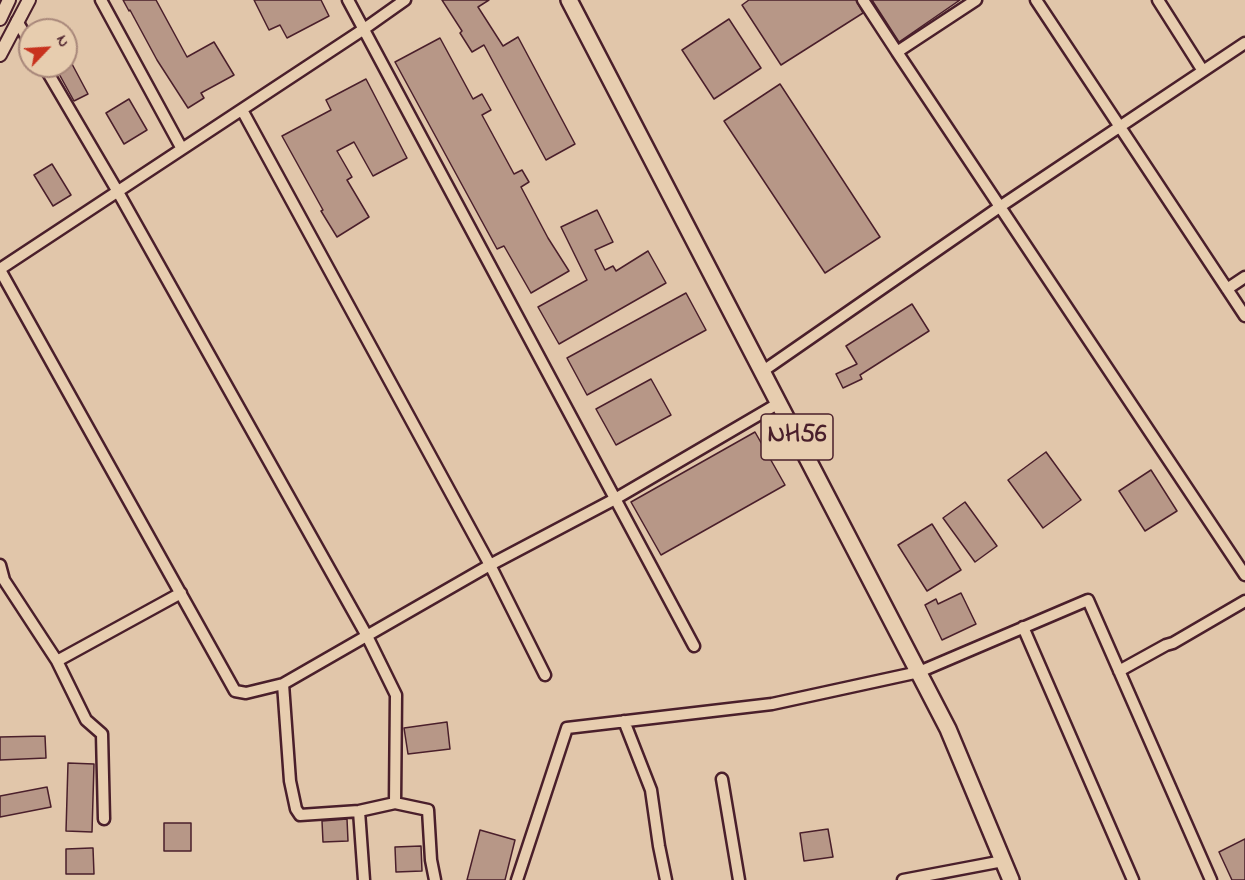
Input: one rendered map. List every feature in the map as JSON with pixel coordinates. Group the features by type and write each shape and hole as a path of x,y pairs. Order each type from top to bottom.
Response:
{"highway":[{"name":"NH56","path":"569,0 948,729 1011,880"}],"main road":[{"path":"0,19 9,0"},
{"path":"0,55 29,0"}],"street":[{"path":"101,0 182,149"},
{"path":"348,0 694,646"},
{"path":"405,0 0,270 236,691 246,693 283,684 490,565 615,499 779,403"},
{"path":"863,0 1245,575"},
{"path":"897,52 976,0"},
{"path":"1036,0 1245,316"},
{"path":"1158,0 1203,71"},
{"path":"763,371 1000,206 1245,43"},
{"path":"51,78 118,192 367,636 396,695 395,803"},
{"path":"242,110 490,565 545,675"},
{"path":"1227,289 1245,277"},
{"path":"0,565 2,581 57,661 86,720 102,734 104,819"},
{"path":"57,661 181,593"},
{"path":"517,880 567,728 772,704 919,672 1088,600 1212,880"},
{"path":"1119,671 1245,601"},
{"path":"1023,627 1133,880"},
{"path":"283,684 290,781 296,809 300,814 359,812 395,803 428,810 431,860 435,880"},
{"path":"624,721 651,790 666,880"},
{"path":"722,779 739,880"},
{"path":"359,812 364,880"},
{"path":"903,880 1003,861"}],"building":[{"path":"123,0 156,0 187,57 214,42 234,75 201,93 204,98 188,108 157,60"},
{"path":"254,0 321,0 329,16 287,38 280,25 269,30"},
{"path":"442,0 489,0 478,7 503,46 518,37 575,144 546,160 484,45 472,52 460,33 462,31"},
{"path":"749,0 856,0 863,13 781,65 742,5"},
{"path":"872,0 960,0 899,42"},
{"path":"729,19 761,68 714,99 682,50"},
{"path":"440,38 473,99 482,94 491,110 482,115 514,174 522,170 529,182 521,187 548,238 569,271 531,293 504,246 497,249 395,62"},
{"path":"78,75 88,94 74,101 61,78 78,78"},
{"path":"366,79 407,158 373,176 354,142 337,151 352,177 347,180 369,217 337,237 282,136 331,110 326,100"},
{"path":"780,84 880,237 825,273 724,121"},
{"path":"129,99 147,130 124,144 106,113"},
{"path":"52,164 71,195 53,206 34,175"},
{"path":"597,210 613,242 595,250 605,270 613,266 616,271 648,251 666,283 559,344 538,307 587,280 561,227"},
{"path":"686,293 706,330 587,395 567,358"},
{"path":"912,304 929,331 860,375 862,379 843,388 836,374 857,364 846,346"},
{"path":"651,379 671,415 616,445 596,409"},
{"path":"755,432 785,485 661,555 631,502"},
{"path":"1046,452 1081,500 1043,528 1008,480"},
{"path":"1151,470 1177,511 1145,531 1119,491"},
{"path":"965,502 997,546 975,562 943,518"},
{"path":"932,524 961,570 927,591 898,545"},
{"path":"961,593 976,624 942,640 925,605 936,599 938,604"},
{"path":"447,722 450,749 408,754 404,728"},
{"path":"45,736 46,758 0,760 0,737"},
{"path":"68,763 94,764 92,832 66,831"},
{"path":"47,787 51,807 0,817 0,796"},
{"path":"347,819 348,841 323,842 322,821"},
{"path":"164,823 191,823 191,851 164,851"},
{"path":"828,829 833,857 804,861 800,833"},
{"path":"480,830 515,840 505,880 467,880"},
{"path":"1245,839 1245,880 1232,880 1219,852"},
{"path":"421,846 422,871 396,872 395,847"},
{"path":"93,848 94,874 66,874 66,849"}]}
